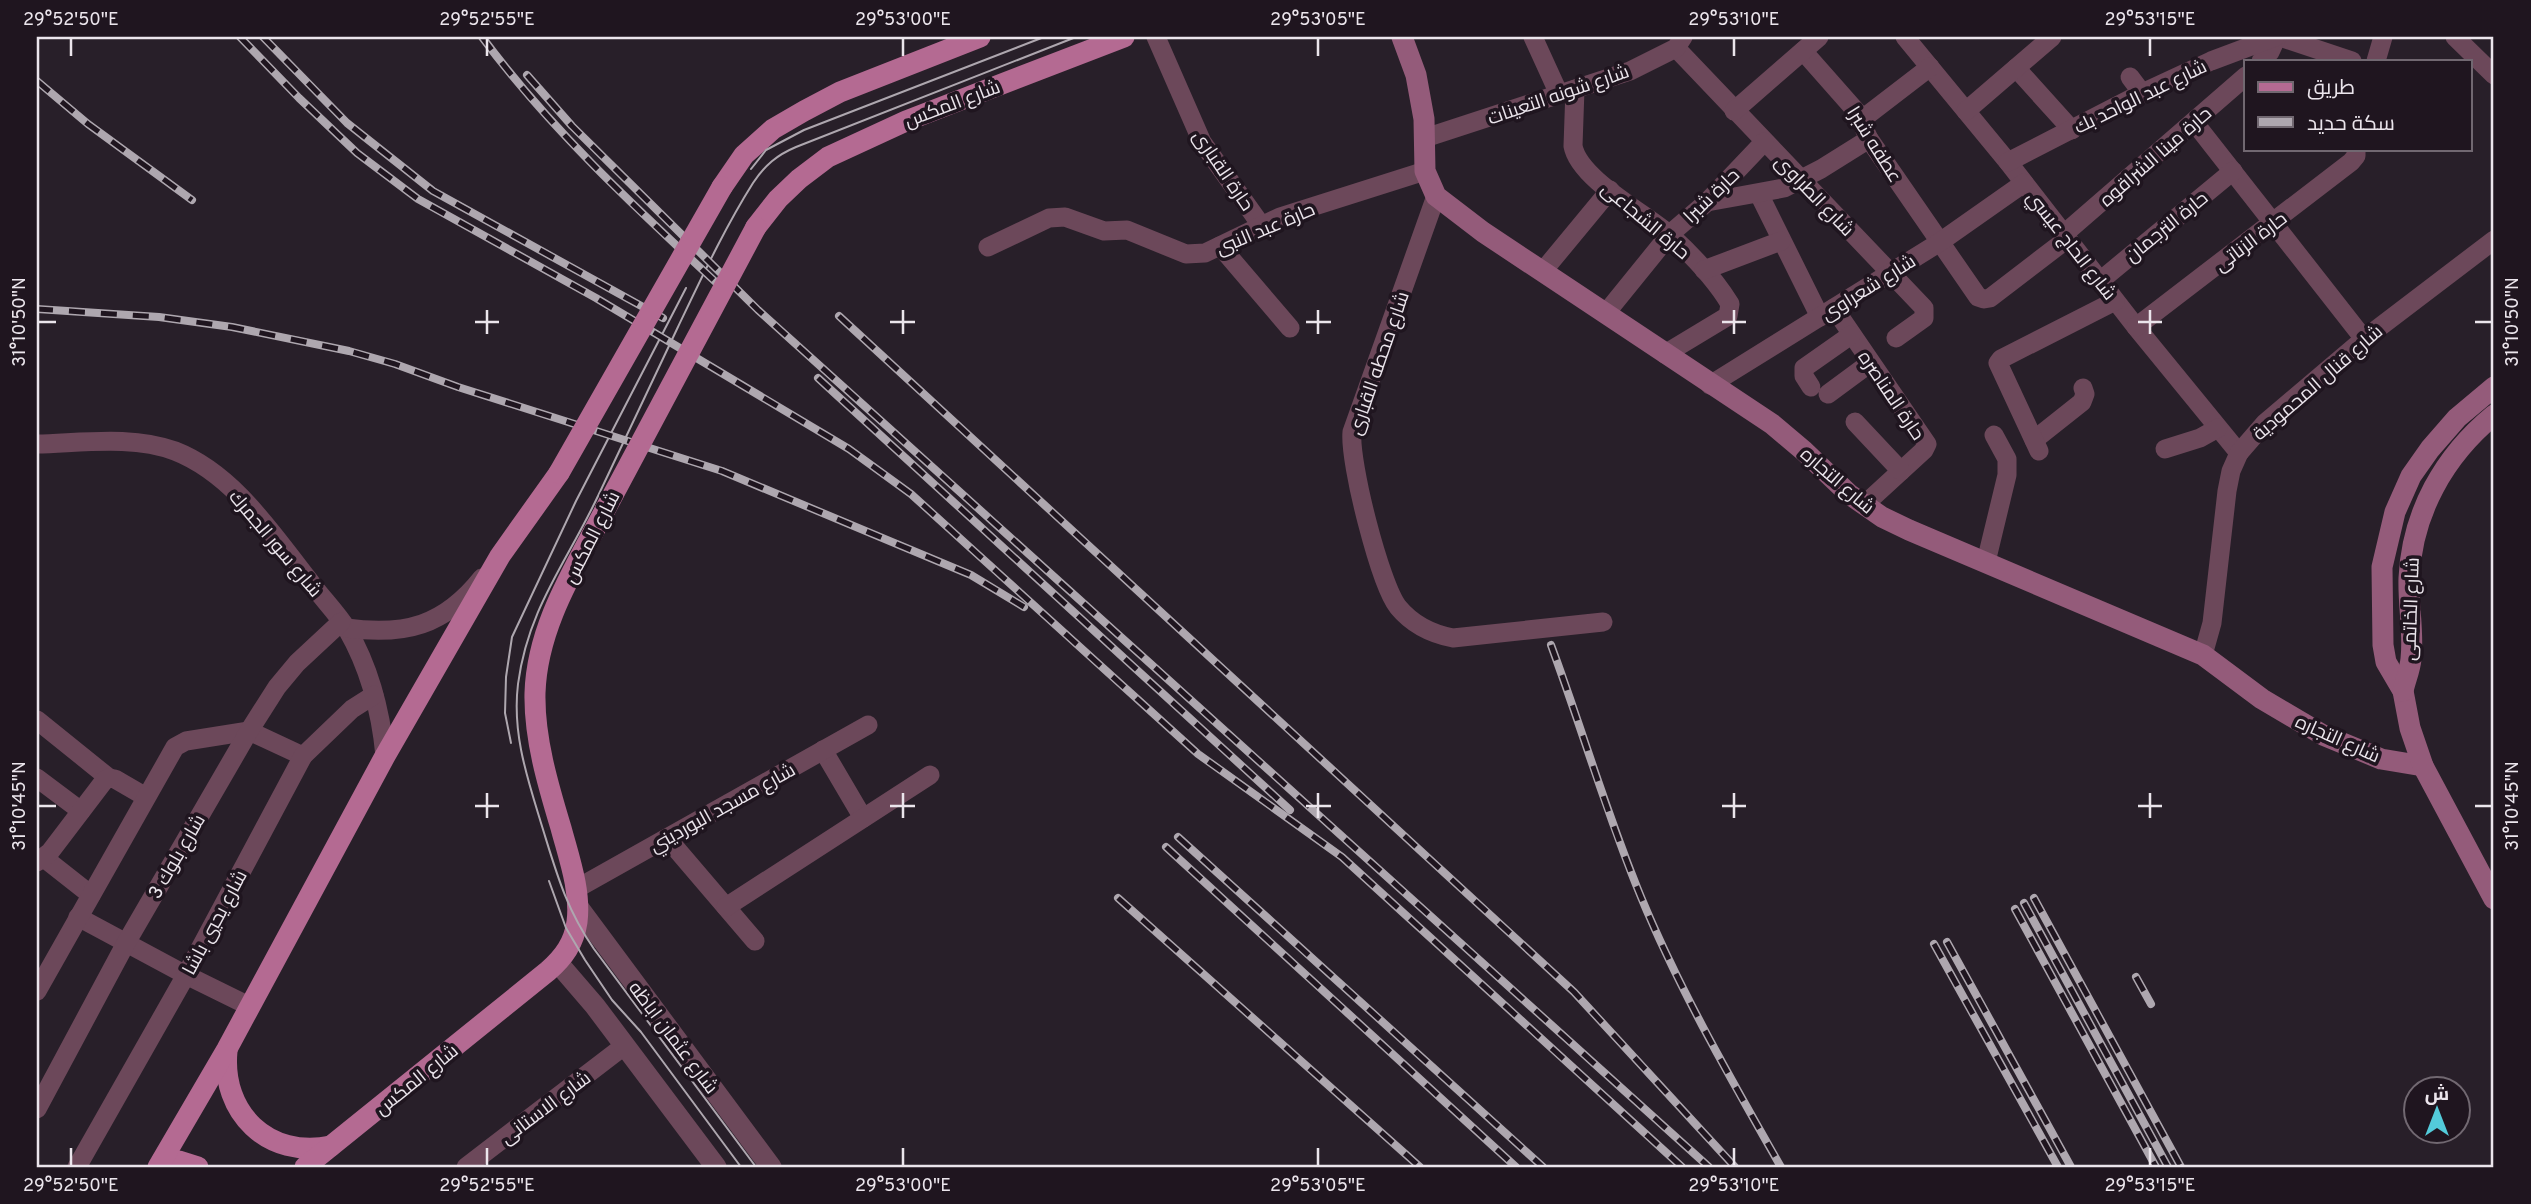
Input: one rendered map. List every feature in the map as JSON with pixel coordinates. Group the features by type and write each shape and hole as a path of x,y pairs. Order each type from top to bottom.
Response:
{"main road":[{"path":"160,1164 227,1049 385,756 500,556 559,473 722,187 744,155 774,129 840,92 980,37"},
{"name":"شارع المكس","path":"304,1167 334,1146 558,963 568,950 573,939 577,898 537,723 538,662 557,603 756,227 778,199 828,157 906,121 1124,37"},
{"name":"شارع التجاره","path":"1402,37 1416,75 1425,138 1425,171 1436,196 1483,232 1789,437 1864,505 1909,530 2203,655 2262,699 2323,735 2381,759 2423,766"},
{"name":"شارع الخاتمى","path":"2403,691 2386,662 2382,645 2382,567 2395,512 2411,476 2430,449 2457,418 2494,387"},
{"name":"شارع الخاتمى","path":"2403,691 2411,659 2409,579 2411,551 2417,526 2432,488 2441,474 2475,431 2494,415"},
{"path":"2403,691 2410,728 2423,766 2494,899"},
{"path":"227,1049 227,1082 232,1097 239,1111 260,1133 288,1146 303,1149 334,1146"},
{"path":"160,1164 179,1161 198,1167"}],"street":[{"name":"حارة القبارى","path":"1156,37 1202,142 1261,225"},
{"path":"1533,37 1567,92"},
{"path":"1734,111 1819,37"},
{"path":"1965,111 2052,37"},
{"path":"2263,60 2277,37 2350,60"},
{"name":"شارع عبد الواحد بك","path":"2008,162 2142,93 2211,61 2277,37"},
{"path":"2376,60 2383,37"},
{"name":"شارع الحاج عيسي","path":"1912,39 1930,67 2239,453"},
{"path":"2464,41 2494,75"},
{"name":"شارع شونه التعينات","path":"1425,138 1630,71 1680,42"},
{"name":"شارع الطراوى","path":"1680,42 1734,111 1924,308 1924,318 1896,338"},
{"name":"عطفه شبرا","path":"1803,51 1856,111 1868,139 1940,242"},
{"path":"1861,120 1930,67"},
{"path":"2016,68 2072,130"},
{"path":"2130,77 2142,93"},
{"name":"حارة مينا الشراقوه","path":"1940,242 1978,297 1990,298 2066,237 2244,78"},
{"name":"حارة الشجاعى","path":"1567,92 1574,155 1610,190 1670,234 1704,270 1730,304 1728,316 1665,354"},
{"path":"2194,122 2364,339"},
{"path":"1707,202 1784,188 1868,139"},
{"name":"حارة شبرا","path":"1606,313 1670,234 1707,202 1764,142"},
{"name":"حارة الزناتى","path":"2136,327 2351,162 2356,156 2356,150"},
{"name":"حارة عبد النبى","path":"988,247 1049,218 1065,217 1104,230 1127,230 1186,254 1205,253 1261,225 1425,171"},
{"name":"حارة الترجمان","path":"2100,281 2233,171"},
{"name":"شارع شعراوى","path":"1710,385 1940,242 2024,183"},
{"path":"1542,271 1610,190"},
{"name":"حارة المناصره","path":"1759,194 1781,241 1827,312 1852,335 1927,444 1924,450 1864,505"},
{"name":"شارع محطه القبارى","path":"1436,196 1352,432 1354,471 1385,582 1399,608 1429,632 1453,638 1603,622"},
{"name":"شارع قنال المحمودية","path":"2203,655 2212,623 2227,491 2231,471 2239,453 2265,423 2364,339 2494,240"},
{"path":"1704,270 1781,241"},
{"path":"1220,246 1290,328"},
{"path":"2083,388 2085,394 2082,402 2037,446 1998,363 2001,359 2115,301"},
{"path":"1852,335 1804,368 1804,376 1820,390 1870,363"},
{"path":"1855,422 1901,471"},
{"path":"2165,449 2200,438 2218,428"},
{"path":"1986,562 2007,475 2007,459 1994,435"},
{"name":"شارع سور الجمرك","path":"37,444 152,445 196,460 232,488 285,550 343,625 373,695 382,724 385,756"},
{"path":"343,625 374,632 401,630 427,623 451,609 471,592 500,556"},
{"name":"شارع بلوك 3","path":"37,1109 126,943 249,731 277,687 298,663 343,625"},
{"name":"شارع يحيي باشا","path":"77,1167 186,975 303,756 352,709 373,695"},
{"path":"37,720 109,778 146,797"},
{"name":"شارع مسجد البورديني","path":"577,898 667,838 868,725"},
{"path":"40,977 91,895 172,751 180,743 249,731 303,756"},
{"path":"823,750 863,818"},
{"path":"726,907 930,775"},
{"path":"37,778 81,811"},
{"path":"91,895 40,860 109,778"},
{"path":"667,838 755,941"},
{"name":"شارع عثمان اباظه","path":"577,898 771,1167"},
{"path":"78,917 249,1006"},
{"path":"558,963 595,1006 716,1167"},
{"name":"شارع الاستانى","path":"466,1167 624,1046"}],"tram line":[{"path":"751,169 766,150 804,130 1044,37"},
{"path":"756,1167 594,949 568,903 531,789 519,737 518,684 530,632 704,273 732,218 762,171 777,157 796,147 1076,37"},
{"path":"511,743 505,713 506,677 512,637 576,501 686,288"},
{"path":"549,881 566,928 585,960 612,1000 641,1032 741,1167"}],"railway":[{"path":"240,37 357,153 418,199 596,298 849,449 911,494 1198,754 1342,857 1682,1167"},
{"path":"263,37 347,123 433,191 663,318"},
{"path":"482,37 536,104 566,136 626,198 721,287"},
{"path":"527,75 572,126 758,310 1709,1167"},
{"path":"37,81 88,124 192,200"},
{"path":"37,309 159,317 232,327 349,351 395,364 458,387 722,471 971,575 1024,607"},
{"path":"839,316 1574,992 1735,1167"},
{"path":"818,378 1290,810"},
{"path":"1551,645 1617,835 1656,932 1707,1034 1781,1167"},
{"path":"1178,837 1543,1167"},
{"path":"1166,847 1516,1167"},
{"path":"1118,898 1420,1167"},
{"path":"2034,898 2181,1167"},
{"path":"2024,903 2168,1167"},
{"path":"2015,909 2156,1167"},
{"path":"1947,942 2071,1167"},
{"path":"1934,944 2058,1167"},
{"path":"2136,977 2151,1004"}]}
